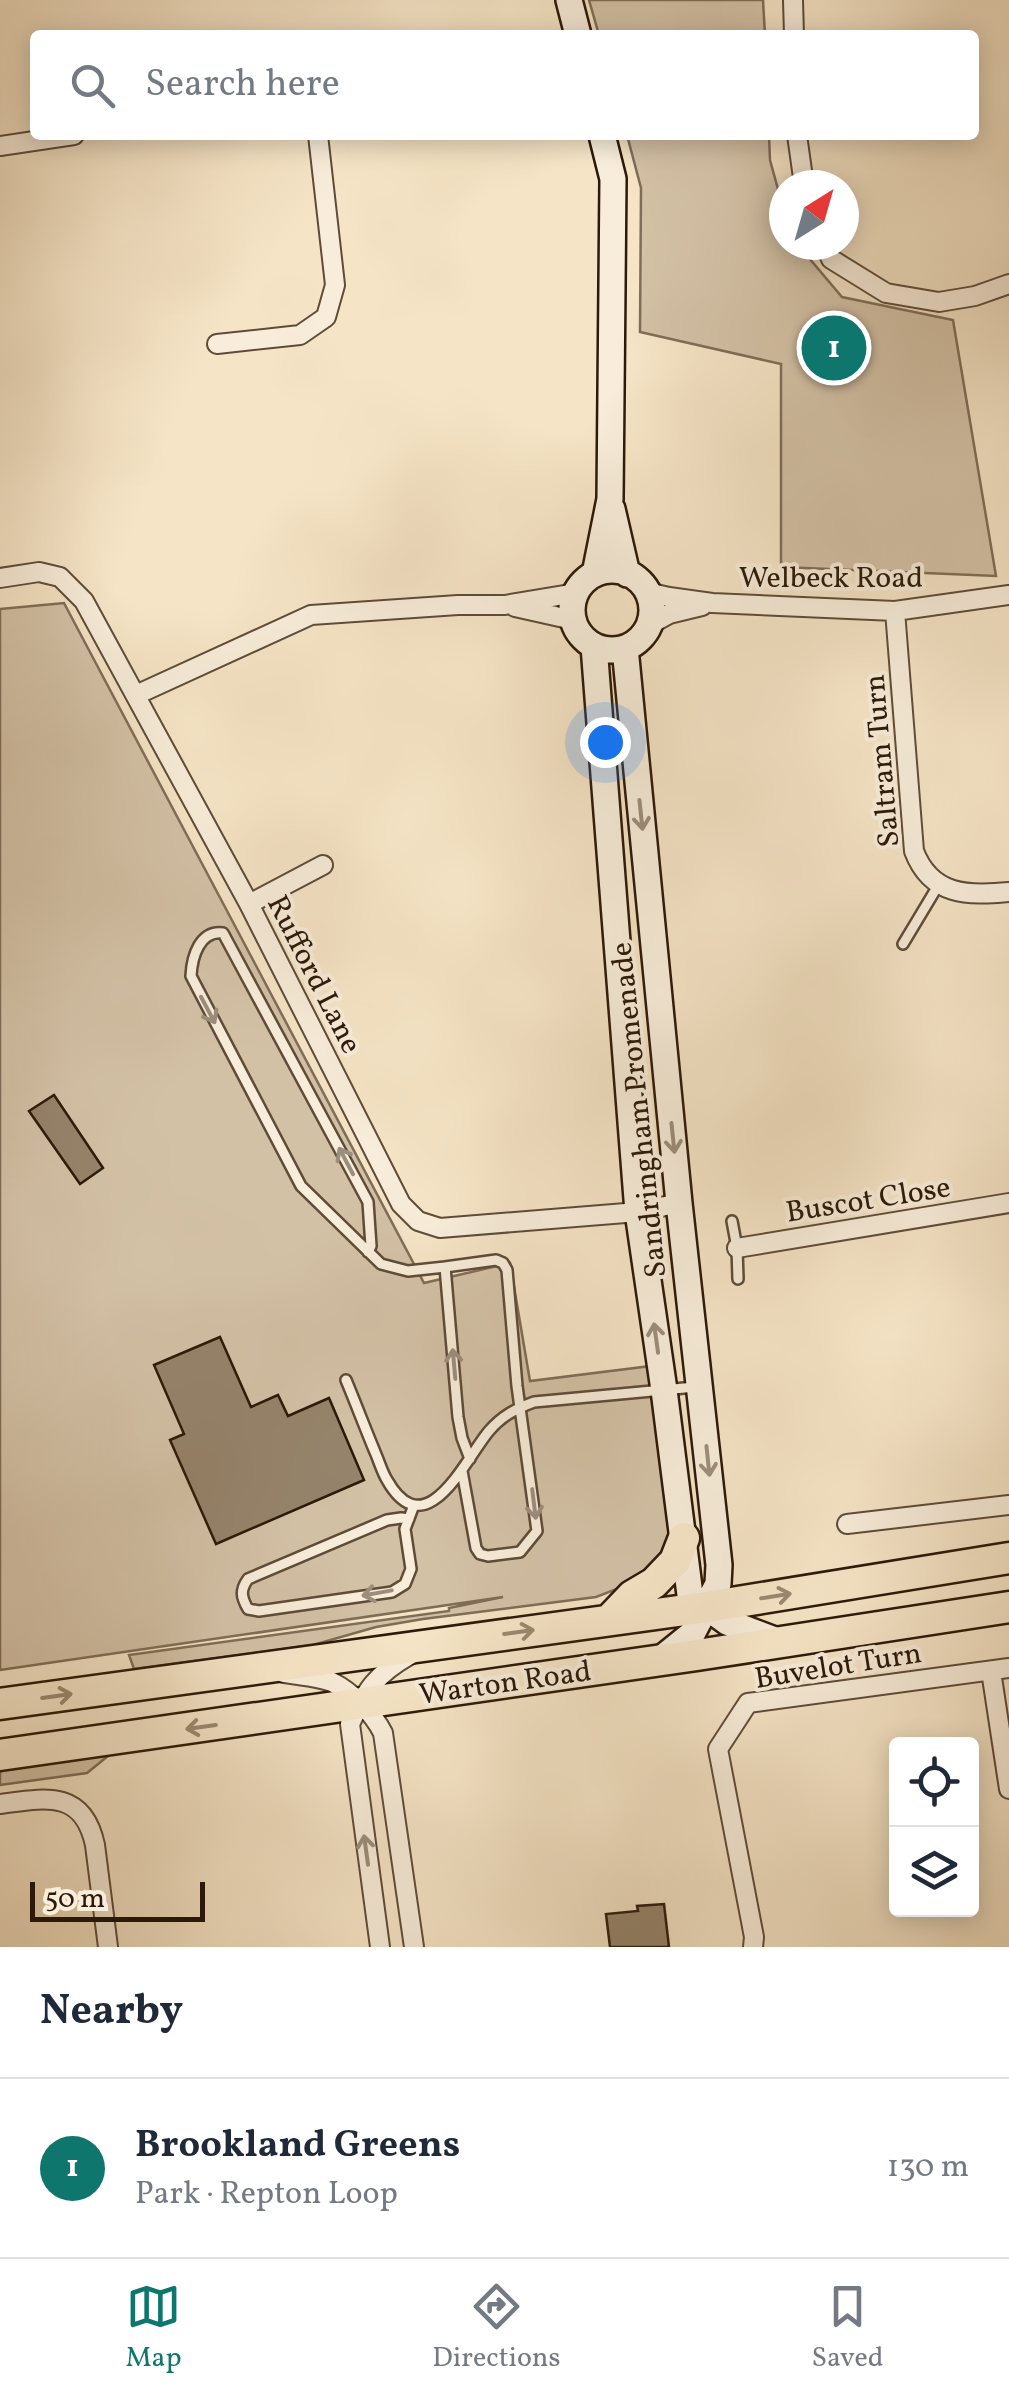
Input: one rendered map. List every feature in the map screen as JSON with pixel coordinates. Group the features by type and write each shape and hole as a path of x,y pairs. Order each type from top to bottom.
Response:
{"main road":[{"path":"610,1619 675,1561 684,1538"},
{"name":"Warton Road","path":"0,1704 707,1607 1009,1558"},
{"name":"Warton Road","path":"0,1754 1009,1607"}],"street":[{"path":"569,0 577,30"},
{"path":"794,0 794,30"},
{"path":"0,146 40,140"},
{"path":"216,344 300,335 326,317 335,285 319,140"},
{"path":"596,574 610,499 613,179 603,140"},
{"path":"798,140 802,170"},
{"path":"831,260 886,293 940,302 1009,284"},
{"path":"610,499 627,574"},
{"name":"Rufford Lane","path":"0,578 39,572 60,578 84,601 249,904 401,1204 418,1221 440,1228 638,1212 680,1203"},
{"path":"596,574 627,574 638,581 651,602 649,625 625,648 594,646 577,631 573,601 584,582 596,574"},
{"path":"136,695 311,615 505,605 576,592"},
{"name":"Welbeck Road","path":"647,592 712,603 895,611 1009,595"},
{"name":"Welbeck Road","path":"649,625 669,614 712,603"},
{"path":"505,605 573,620"},
{"name":"Saltram Turn","path":"895,611 914,851 921,870 939,884"},
{"name":"Sandringham Promenade","path":"594,646 638,1212 690,1595 707,1607 718,1584 719,1564 625,648"},
{"path":"249,904 323,865"},
{"path":"939,884 955,892 976,895 1009,892"},
{"name":"Buscot Close","path":"737,1248 1009,1203"},
{"path":"847,1524 1009,1504"},
{"path":"661,1659 692,1634 707,1607 727,1622 780,1642"},
{"path":"380,1947 350,1724 361,1697 388,1668 429,1644"},
{"path":"254,1669 330,1682 360,1703 378,1722 383,1733 414,1947"},
{"path":"1000,1670 1009,1789"},
{"name":"Buvelot Turn","path":"753,1947 718,1749 748,1702 1000,1670"},
{"path":"0,1804 46,1798 63,1802 85,1816 92,1831 108,1947"}],"lane":[{"path":"903,944 939,884"},
{"path":"368,1252 368,1202 223,933 208,934 198,946 190,970 195,986 301,1186 368,1252 381,1264 408,1271 504,1262 537,1531 520,1552 480,1554 462,1471"},
{"path":"732,1221 738,1279"},
{"path":"445,1266 458,1417 470,1459"},
{"path":"346,1380 386,1480 400,1497 414,1504 428,1504 447,1490 488,1432 520,1407 534,1402 700,1386"},
{"path":"408,1519 387,1520 248,1579 242,1587 242,1599 248,1609 259,1611 392,1592 406,1584 410,1570 405,1529 414,1504"}],"shaded area":[{"path":"589,0 763,0 765,30 598,30"},
{"path":"628,140 769,140 773,170 769,170 769,260 811,260 842,297 953,320 996,576 781,567 781,364 640,332 641,188"},
{"path":"64,603 424,1283 510,1263 530,1381 651,1366 668,1551 635,1582 596,1597 423,1619 376,1627 313,1645 134,1669 129,1655 449,1611 503,1597 0,1670 0,609"},
{"path":"107,1752 108,1756 87,1773 0,1785 0,1767"}],"building":[{"path":"54,1095 103,1168 80,1184 29,1111"},
{"path":"220,1337 251,1407 278,1395 288,1416 329,1398 364,1480 216,1544 170,1440 184,1434 154,1365"},
{"path":"664,1904 669,1947 610,1947 606,1914"}],"place":[{"name":"Brookland Greens","path":"834,348"}]}
